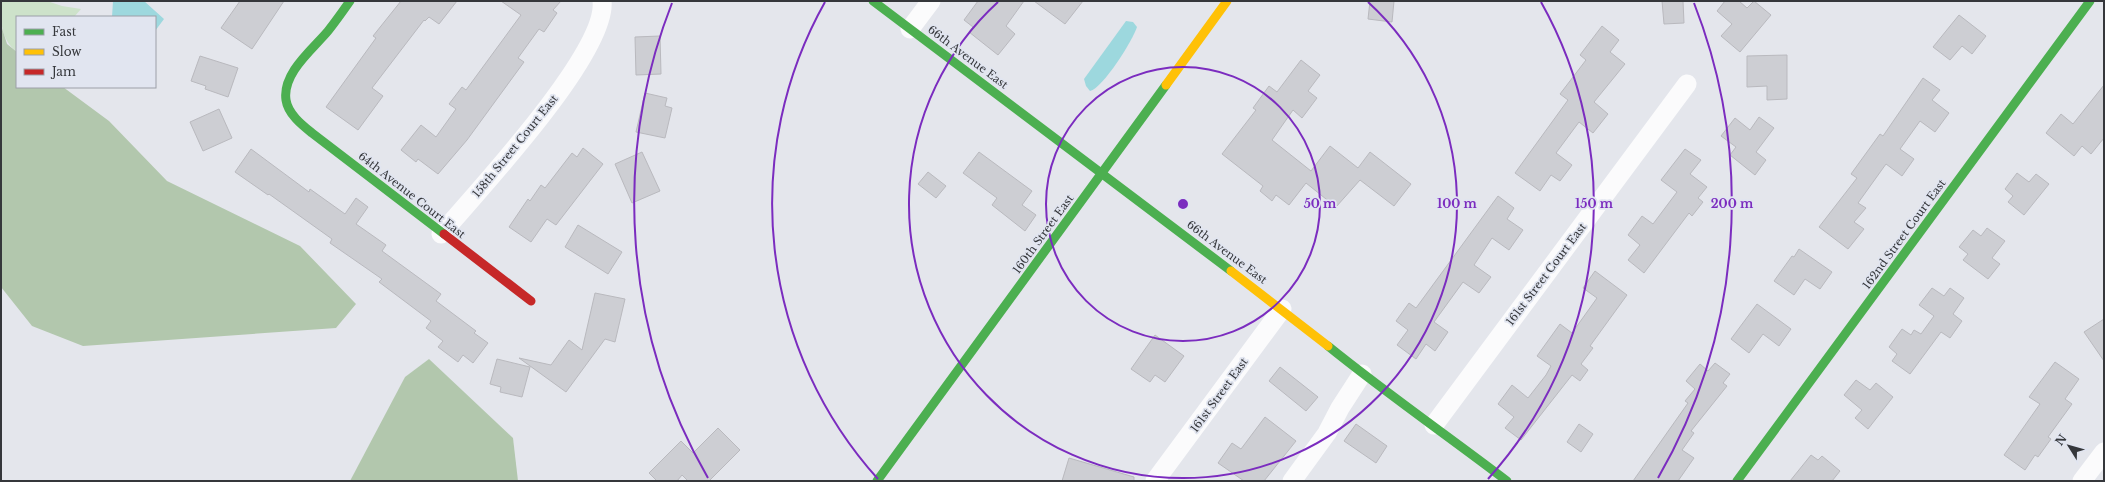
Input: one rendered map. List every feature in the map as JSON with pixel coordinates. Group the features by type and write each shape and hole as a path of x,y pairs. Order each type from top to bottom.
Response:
{"street":[{"name":"64th Avenue Court East","path":"350,1 295,71 287,89 286,100 292,112 306,128 441,234 531,301"},
{"name":"66th Avenue East","path":"873,1 1282,309 1362,374 1434,425 1507,481"},
{"path":"910,29 931,1"},
{"name":"160th Street East","path":"877,481 1228,1"},
{"name":"162nd Street Court East","path":"1737,481 2090,1"},
{"name":"158th Street Court East","path":"441,234 540,118 590,43 602,6"},
{"name":"161st Street Court East","path":"1434,425 1687,84"},
{"name":"161st Street East","path":"1155,481 1282,309"},
{"path":"1292,481 1328,433 1340,408 1362,374"},
{"path":"2082,481 2104,452"}],"green space":[{"path":"1,1 47,1 62,6 81,9 75,16 16,16 16,51 11,47 4,35"},
{"path":"1,25 7,44 16,51 16,88 64,88 109,121 167,181 300,246 356,304 336,328 83,346 32,326 1,287"},
{"path":"429,359 513,438 518,481 350,481 405,377"}],"water":[{"path":"113,1 144,1 164,19 156,30 156,16 112,16"},
{"path":"1126,21 1133,22 1137,27 1134,33 1124,52 1110,73 1096,88 1090,91 1086,86 1084,79"}],"building":[{"path":"240,1 284,1 252,49 221,28"},
{"path":"401,1 457,1 439,24 429,17 425,21 424,20 372,88 383,96 358,130 326,107 376,38 373,36"},
{"path":"501,1 561,1 553,10 557,13 544,32 539,29 518,58 524,62 467,140 438,174 418,159 416,162 401,150 421,125 436,137 456,109 449,104 462,87 466,90 521,15"},
{"path":"978,1 1024,1 1006,26 1015,34 998,55 969,32 973,27 964,20"},
{"path":"1034,1 1083,1 1065,24"},
{"path":"1370,1 1394,1 1392,22 1368,19"},
{"path":"1662,1 1683,1 1684,23 1664,24"},
{"path":"1725,1 1739,1 1747,8 1754,1 1771,15 1740,52 1721,36 1732,24 1717,11"},
{"path":"1959,15 1986,36 1972,54 1962,46 1950,60 1933,47"},
{"path":"1602,26 1619,40 1610,52 1625,64 1594,102 1608,114 1593,133 1579,122 1556,153 1572,165 1560,181 1551,175 1540,191 1515,173 1568,100 1560,94 1586,60 1580,55"},
{"path":"660,36 661,74 636,75 635,37"},
{"path":"1787,55 1787,99 1767,100 1767,86 1747,87 1747,56"},
{"path":"200,56 238,68 228,97 205,89 206,86 191,81"},
{"path":"1301,60 1320,75 1308,91 1317,98 1302,118 1293,110 1272,140 1311,171 1330,146 1358,168 1370,152 1411,184 1394,206 1360,180 1336,207 1306,183 1289,205 1276,195 1272,201 1260,191 1263,186 1222,154 1256,110 1253,108 1269,86 1277,92"},
{"path":"1923,78 1940,90 1932,100 1949,113 1935,132 1920,121 1900,149 1914,159 1902,176 1886,164 1858,203 1866,208 1854,222 1864,229 1848,249 1819,227 1857,178 1851,174 1880,134 1883,136"},
{"path":"2104,85 2104,138 2091,154 2082,146 2074,156 2046,133 2061,114 2073,124"},
{"path":"645,93 667,98 665,106 672,108 665,138 636,132"},
{"path":"219,109 232,138 203,151 190,122"},
{"path":"1759,117 1774,128 1756,152 1766,160 1755,175 1730,155 1736,147 1721,136 1735,118 1750,130"},
{"path":"583,148 603,164 556,225 547,219 531,242 509,227 528,199 530,201 541,185 545,188 572,153 577,157"},
{"path":"251,149 309,192 310,189 345,214 356,198 368,207 356,224 386,245 382,251 441,294 436,301 476,331 474,333 488,343 473,363 463,355 458,362 438,347 443,341 426,328 431,321 379,282 382,279 330,243 332,239 269,194 268,195 235,172"},
{"path":"1685,149 1701,160 1690,174 1707,187 1698,198 1703,202 1692,216 1689,213 1644,273 1628,260 1640,245 1628,235 1642,216 1653,224 1677,192 1661,180"},
{"path":"642,152 660,191 632,203 615,164"},
{"path":"979,152 1032,191 1022,205 1036,215 1025,231 992,205 997,198 963,173"},
{"path":"928,172 946,186 936,198 918,184"},
{"path":"2017,173 2029,182 2036,174 2049,184 2024,215 2008,202 2013,196 2005,189"},
{"path":"1498,196 1514,208 1507,219 1523,230 1509,250 1492,238 1474,265 1491,277 1479,293 1463,282 1434,322 1448,332 1435,351 1426,344 1416,359 1397,345 1408,330 1396,321 1409,303 1416,308"},
{"path":"578,225 622,252 608,274 565,247"},
{"path":"1987,228 2005,241 1992,258 2000,264 1988,279 1963,260 1968,254 1959,247 1973,230 1981,236"},
{"path":"1799,249 1832,272 1820,289 1805,279 1794,295 1774,281 1792,256 1794,257"},
{"path":"1595,271 1627,295 1590,346 1593,348 1581,364 1588,370 1580,381 1572,375 1521,440 1505,428 1514,417 1498,404 1512,385 1528,398 1546,375 1551,366 1537,356 1560,324 1572,333 1597,298 1583,288"},
{"path":"1932,288 1944,296 1950,288 1964,298 1953,314 1962,321 1950,338 1941,332 1910,374 1892,361 1897,354 1889,347 1902,329 1911,335 1914,330 1921,334 1934,316 1919,305"},
{"path":"595,293 625,299 615,342 605,339 566,392 519,358 551,365 569,340 582,350"},
{"path":"1757,304 1791,329 1779,346 1763,334 1749,353 1731,339"},
{"path":"2104,319 2104,361 2084,332"},
{"path":"1155,335 1184,356 1165,382 1155,375 1150,382 1131,369"},
{"path":"497,359 530,367 522,397 500,392 501,387 490,384"},
{"path":"2055,362 2079,379 2065,399 2072,404 2048,437 2051,439 2038,457 2035,455 2025,470 2004,455 2040,404 2029,397"},
{"path":"1715,363 1730,374 1723,383 1727,386 1691,431 1694,433 1682,450 1694,458 1678,481 1633,481 1688,403 1685,401 1695,389 1686,381 1700,364 1708,371"},
{"path":"1280,367 1318,397 1306,411 1269,381"},
{"path":"1856,380 1870,390 1876,383 1893,397 1868,429 1855,418 1862,410 1844,395"},
{"path":"1265,417 1296,441 1264,481 1244,481 1218,463 1232,443 1241,449"},
{"path":"1356,424 1387,446 1376,463 1344,441"},
{"path":"1579,424 1593,434 1581,452 1567,442"},
{"path":"718,428 740,450 709,481 688,481 682,475 677,481 657,481 649,473 681,441 693,453"},
{"path":"1811,455 1818,460 1822,456 1840,471 1832,481 1790,481"},
{"path":"1069,458 1134,477 1134,481 1062,481"}],"traffic: fast":[{"path":"350,1 337,20 300,62 294,71 286,90 287,105 296,119 308,130 444,234"},
{"path":"873,1 1231,271"},
{"path":"1737,481 2090,1"},
{"path":"877,481 1166,85"},
{"path":"1328,346 1372,381 1507,481"}],"traffic: slow":[{"path":"1166,85 1227,1"},
{"path":"1231,271 1328,346"}],"traffic: jam":[{"path":"444,234 531,301"}]}
